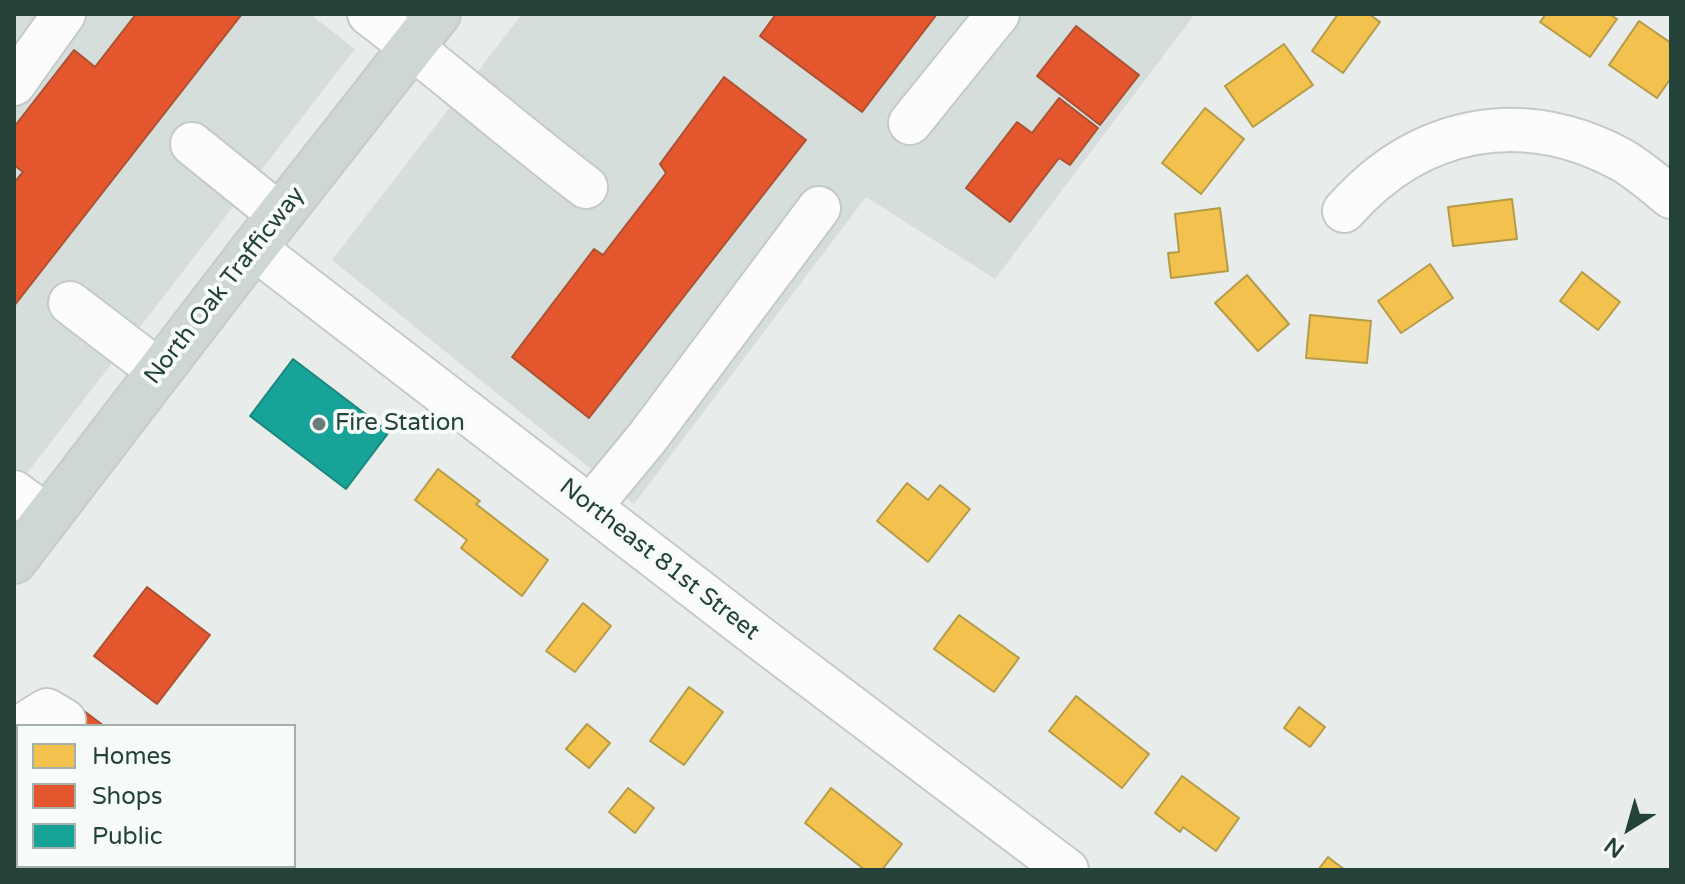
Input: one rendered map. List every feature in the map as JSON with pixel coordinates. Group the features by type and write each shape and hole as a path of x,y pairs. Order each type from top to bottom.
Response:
{"main road":[{"name":"North Oak Trafficway","path":"14,561 31,504 159,371 425,30"}],"street":[{"path":"14,84 64,14"},
{"path":"369,14 425,30 516,134 586,187"},
{"path":"910,123 998,14"},
{"path":"1344,211 1376,179 1416,153 1461,136 1508,130 1533,131 1580,141 1623,161 1671,197"},
{"path":"192,144 280,215"},
{"path":"590,507 647,438 819,208"},
{"name":"Northeast 81st Street","path":"254,248 1067,870"},
{"path":"70,303 159,371"},
{"path":"24,724 47,710 64,720"}],"shaded area":[{"path":"14,14 310,14 355,49 14,490"},
{"path":"522,14 1195,14 995,279 866,197 634,504 332,260"},
{"path":"14,808 16,868 93,870 14,870"}],"building: Homes":[{"path":"1338,14 1369,14 1380,22 1343,73 1312,51"},
{"path":"1546,14 1609,14 1617,19 1590,57 1540,22"},
{"path":"1639,21 1671,43 1671,78 1657,98 1609,65"},
{"path":"1284,44 1313,85 1253,127 1225,86"},
{"path":"1205,108 1244,139 1201,194 1162,163"},
{"path":"1512,199 1517,239 1453,246 1448,207"},
{"path":"1220,208 1228,271 1171,278 1168,253 1179,252 1175,214"},
{"path":"1430,264 1453,298 1401,333 1378,301"},
{"path":"1582,272 1620,302 1598,330 1560,301"},
{"path":"1247,275 1289,324 1258,351 1215,303"},
{"path":"1310,315 1371,321 1367,363 1306,358"},
{"path":"438,469 480,501 476,504 548,560 522,596 461,548 467,540 415,500"},
{"path":"907,483 928,500 940,485 970,509 928,562 877,521"},
{"path":"583,603 611,626 575,672 546,651"},
{"path":"959,615 1019,658 994,692 934,649"},
{"path":"689,687 723,712 684,765 650,741"},
{"path":"1076,696 1149,754 1122,788 1049,731"},
{"path":"1299,707 1325,727 1310,747 1284,728"},
{"path":"587,724 610,743 589,768 566,749"},
{"path":"1182,776 1239,818 1216,851 1183,827 1180,832 1155,813"},
{"path":"628,788 654,808 635,833 609,812"},
{"path":"831,788 902,844 882,870 865,870 805,823"},
{"path":"1328,857 1345,870 1318,870"}],"building: Shops":[{"path":"136,14 242,14 14,306 14,183 23,172 14,165 14,127 74,50 95,67"},
{"path":"776,14 937,14 862,112 760,36"},
{"path":"1076,26 1139,75 1100,125 1037,76"},
{"path":"724,77 806,140 589,418 512,357 594,249 603,255 666,173 660,164"},
{"path":"1059,98 1098,128 1070,165 1059,158 1010,222 966,188 1017,122 1032,133"},
{"path":"147,587 210,635 157,704 94,656"},
{"path":"76,705 101,724 62,724"}],"building: Public":[{"name":"Fire Station","path":"293,359 389,432 346,489 250,416"}],"place":[{"name":"Fire Station","path":"319,424"}]}
